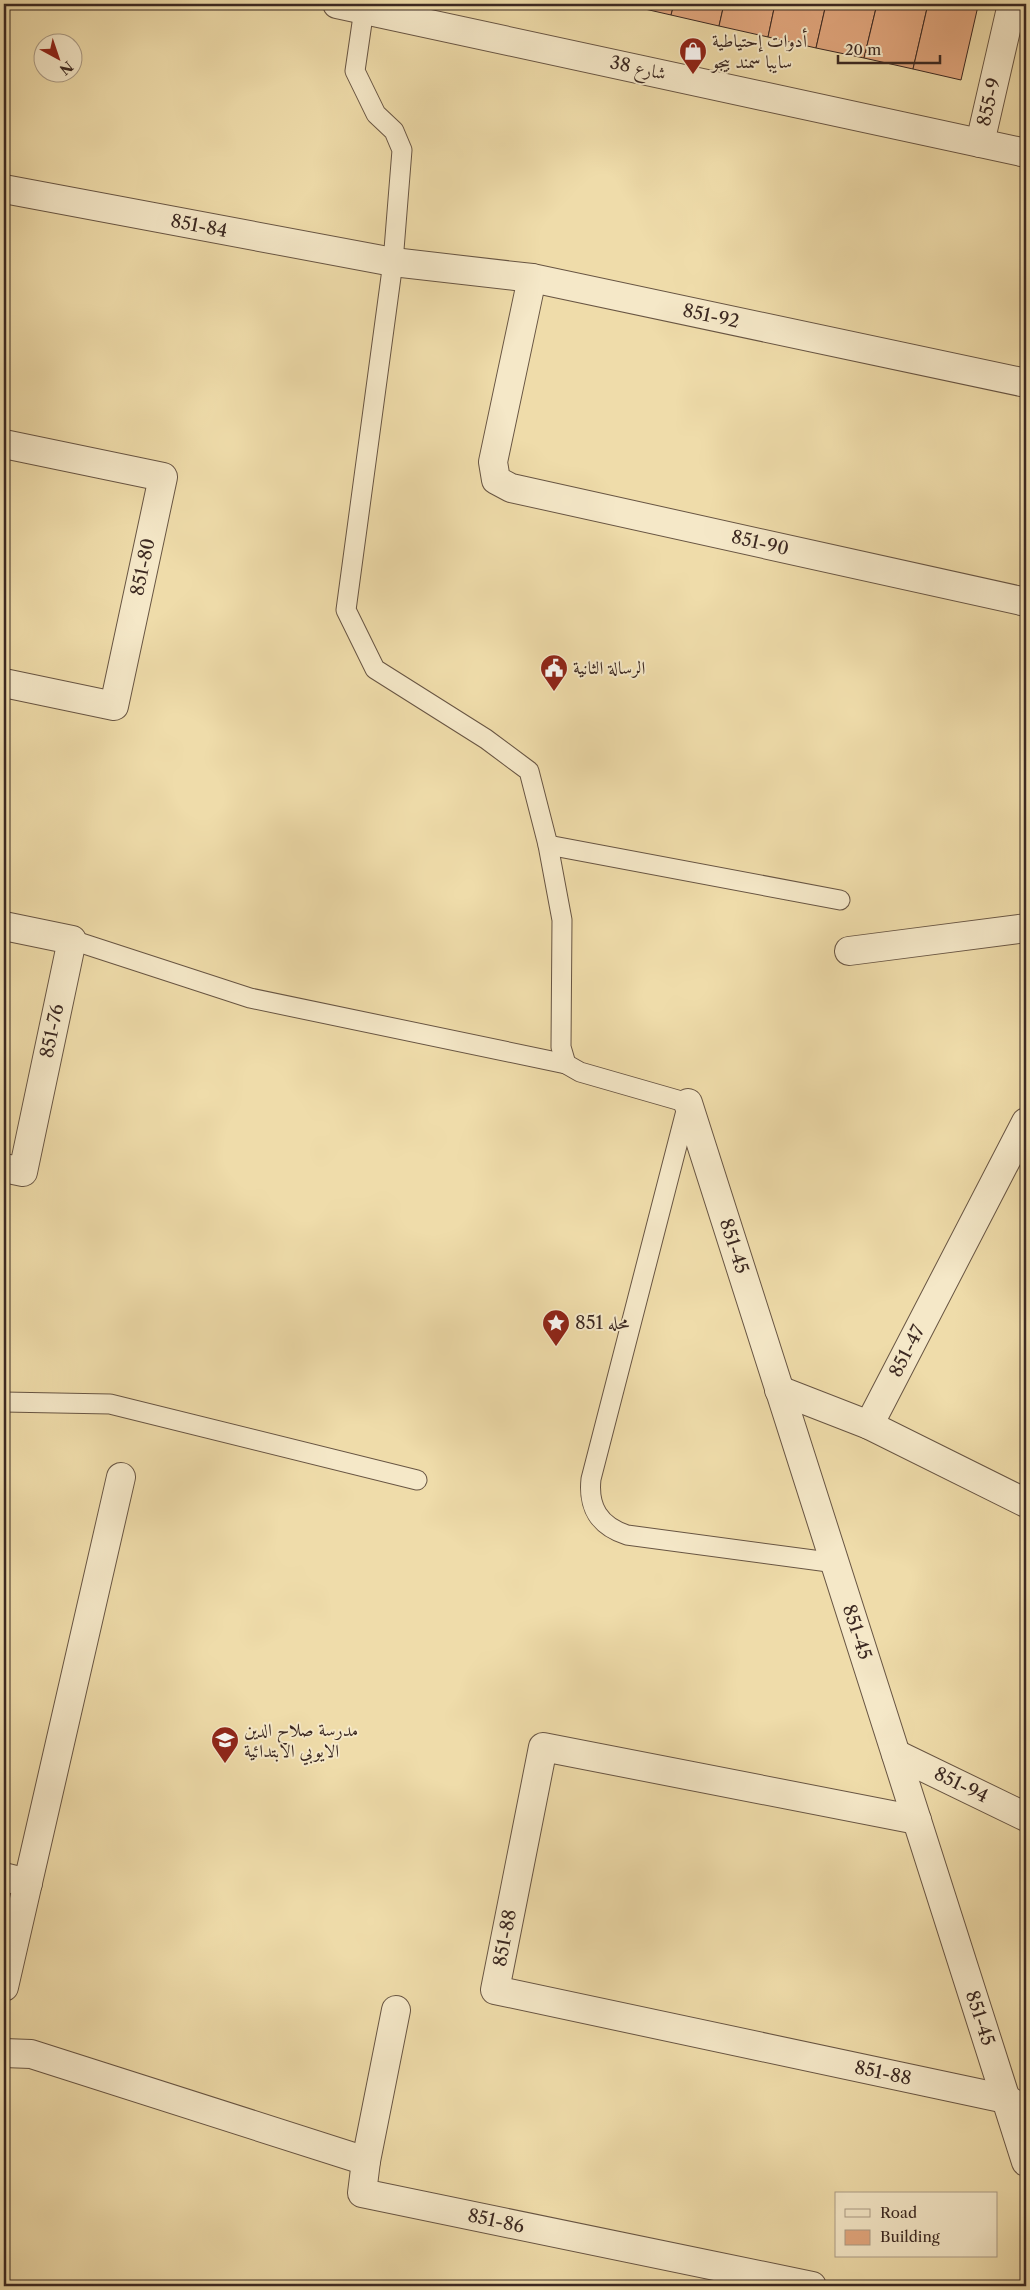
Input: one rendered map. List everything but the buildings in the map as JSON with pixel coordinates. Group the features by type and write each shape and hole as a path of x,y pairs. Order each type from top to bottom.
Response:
{"street":[{"name":"شارع 38","path":"337,4 380,9 1026,152"},
{"name":"855-9","path":"980,142 1012,4"},
{"name":"851-84","path":"4,189 393,262"},
{"name":"851-92","path":"393,262 532,278 1026,383"},
{"name":"851-90","path":"532,278 493,462 496,480 511,488 1026,602"},
{"name":"851-80","path":"4,444 162,477 114,706 4,683"},
{"path":"4,926 72,940"},
{"path":"849,951 1026,928"},
{"name":"851-76","path":"4,1168 23,1172 72,940"},
{"name":"851-45","path":"688,1102 917,1820 1016,2104 1026,2162"},
{"name":"851-47","path":"869,1425 1026,1122"},
{"path":"780,1390 869,1425 1026,1503"},
{"path":"4,1987 16,1880 121,1477"},
{"name":"851-88","path":"917,1820 543,1747 495,1990 1016,2104"},
{"name":"851-94","path":"896,1754 1026,1817"},
{"name":"851-86","path":"396,2010 366,2161 362,2194 812,2286"},
{"path":"4,2053 31,2054 366,2161"}],"lane":[{"path":"380,9 356,71 376,114 394,131 402,150 393,262 346,610 375,669 486,739 529,771 548,845 562,920 561,1047 566,1064"},
{"path":"548,845 840,900"},
{"path":"72,940 250,998 566,1064 580,1072 688,1102 591,1478 591,1504 596,1515 605,1524 615,1531 627,1535 836,1564"},
{"path":"4,1402 110,1404 417,1480"}],"place":[{"name":"أدوات إحتياطية سايبا سمند بيجو","path":"693,75"},
{"name":"الرسالة الثانية","path":"554,692"},
{"name":"محله 851","path":"556,1347"},
{"name":"مدرسة صلاح الدين الايوبي الابتدائية","path":"225,1764"}]}
